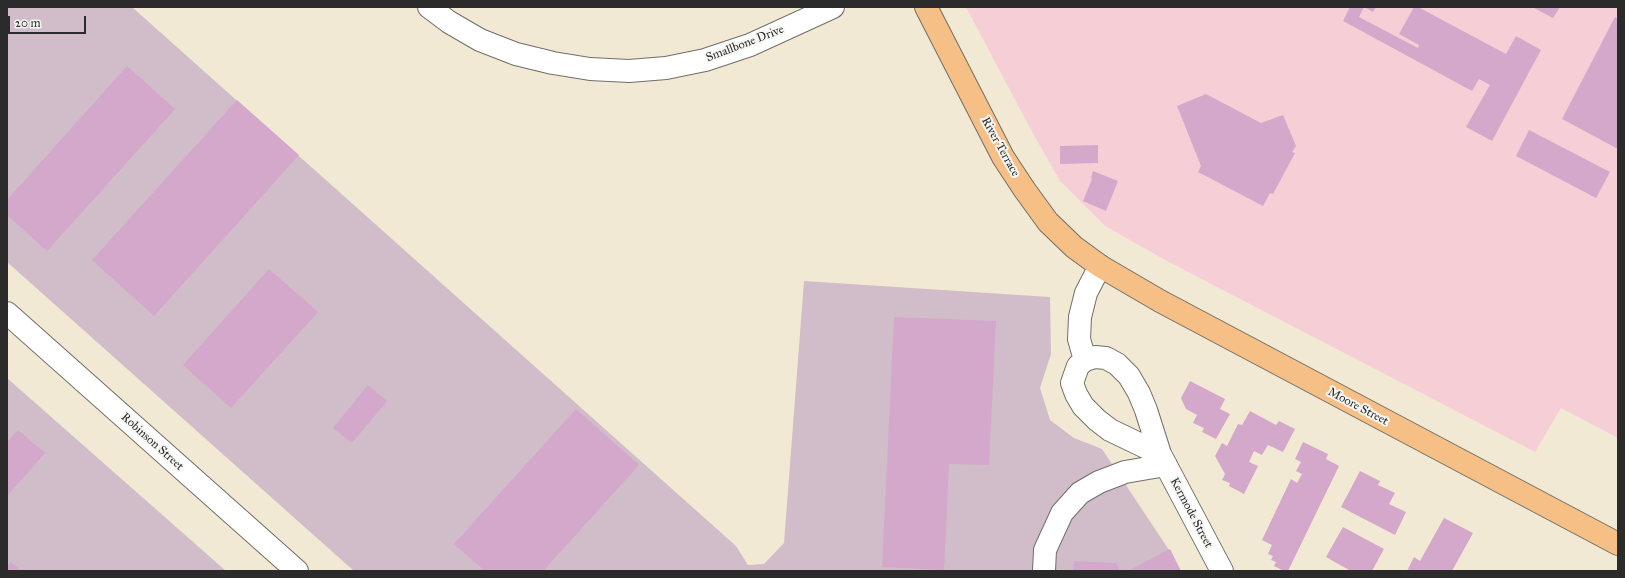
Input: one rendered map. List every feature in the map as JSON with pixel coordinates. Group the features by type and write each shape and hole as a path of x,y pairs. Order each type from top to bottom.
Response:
{"main road":[{"name":"River Terrace","path":"926,7 1003,156 1024,189 1048,222 1074,247 1100,266"},
{"name":"Moore Street","path":"1100,266 1160,302 1618,544"}],"street":[{"name":"Smallbone Drive","path":"429,7 449,22 480,40 516,54 553,63 590,69 629,71 666,68 705,60 750,45 833,7"},
{"path":"1100,266 1086,293 1080,317 1079,339 1085,360 1078,366 1072,383 1083,406 1110,430 1163,460"},
{"name":"Robinson Street","path":"7,312 297,571"},
{"name":"Kermode Street","path":"1085,360 1096,357 1106,358 1117,364 1129,376 1139,393 1146,410 1163,460 1222,571"},
{"path":"1044,571 1045,550 1062,514 1080,493 1099,482 1124,472 1163,460"}],"shaded area":[{"path":"7,7 132,7 736,546 748,565 764,564 784,543 804,281 1050,297 1051,354 1040,388 1050,420 1074,438 1102,449 1169,550 1180,571 354,571 7,262"},
{"path":"966,7 1618,7 1618,438 1561,408 1535,452 1165,260 1105,226 1060,181 1031,130"},
{"path":"7,378 226,571 7,571"}],"building":[{"path":"1350,7 1364,7 1359,17 1418,48 1419,45 1399,34 1414,7 1418,7 1506,54 1516,36 1541,50 1492,141 1466,127 1490,85 1479,79 1472,91 1343,21"},
{"path":"1364,7 1376,7 1373,12"},
{"path":"1532,7 1560,7 1553,18"},
{"path":"1615,17 1618,19 1618,149 1562,119"},
{"path":"127,66 175,109 47,251 7,215 7,200"},
{"path":"1206,94 1261,123 1283,115 1296,146 1292,152 1295,153 1273,194 1270,193 1263,206 1198,172 1201,166 1177,106"},
{"path":"237,100 299,155 154,316 92,260"},
{"path":"1529,130 1610,172 1596,198 1516,156"},
{"path":"1098,145 1098,163 1060,164 1060,146"},
{"path":"1093,171 1118,181 1106,211 1083,201 1092,179"},
{"path":"269,269 318,312 231,408 183,365"},
{"path":"894,317 996,321 989,465 949,464 944,570 882,567"},
{"path":"1190,381 1225,399 1220,409 1230,414 1216,439 1202,432 1204,428 1193,423 1197,415 1186,409 1181,398"},
{"path":"368,385 387,401 352,443 333,428"},
{"path":"576,409 639,465 543,571 485,571 454,544"},
{"path":"1250,411 1276,425 1279,421 1295,429 1283,452 1268,445 1262,455 1254,451 1249,462 1258,466 1244,494 1229,486 1230,483 1222,480 1225,474 1215,456 1222,443 1227,446 1238,424 1242,425"},
{"path":"18,430 45,453 7,496 7,442"},
{"path":"1303,442 1328,454 1326,459 1339,466 1288,571 1284,571 1274,566 1276,562 1271,560 1273,556 1268,554 1272,545 1262,540 1291,479 1297,483 1302,474 1296,471 1301,462 1295,459"},
{"path":"1360,471 1380,481 1378,485 1395,493 1389,504 1406,512 1395,535 1341,507"},
{"path":"1444,518 1473,533 1452,571 1407,571 1414,557 1420,561"},
{"path":"1343,527 1384,549 1372,571 1348,571 1349,570 1326,557"},
{"path":"1170,549 1181,571 1128,571"},
{"path":"1074,561 1116,563 1120,571 1073,571"},
{"path":"11,562 21,571 7,571 7,567"}]}
